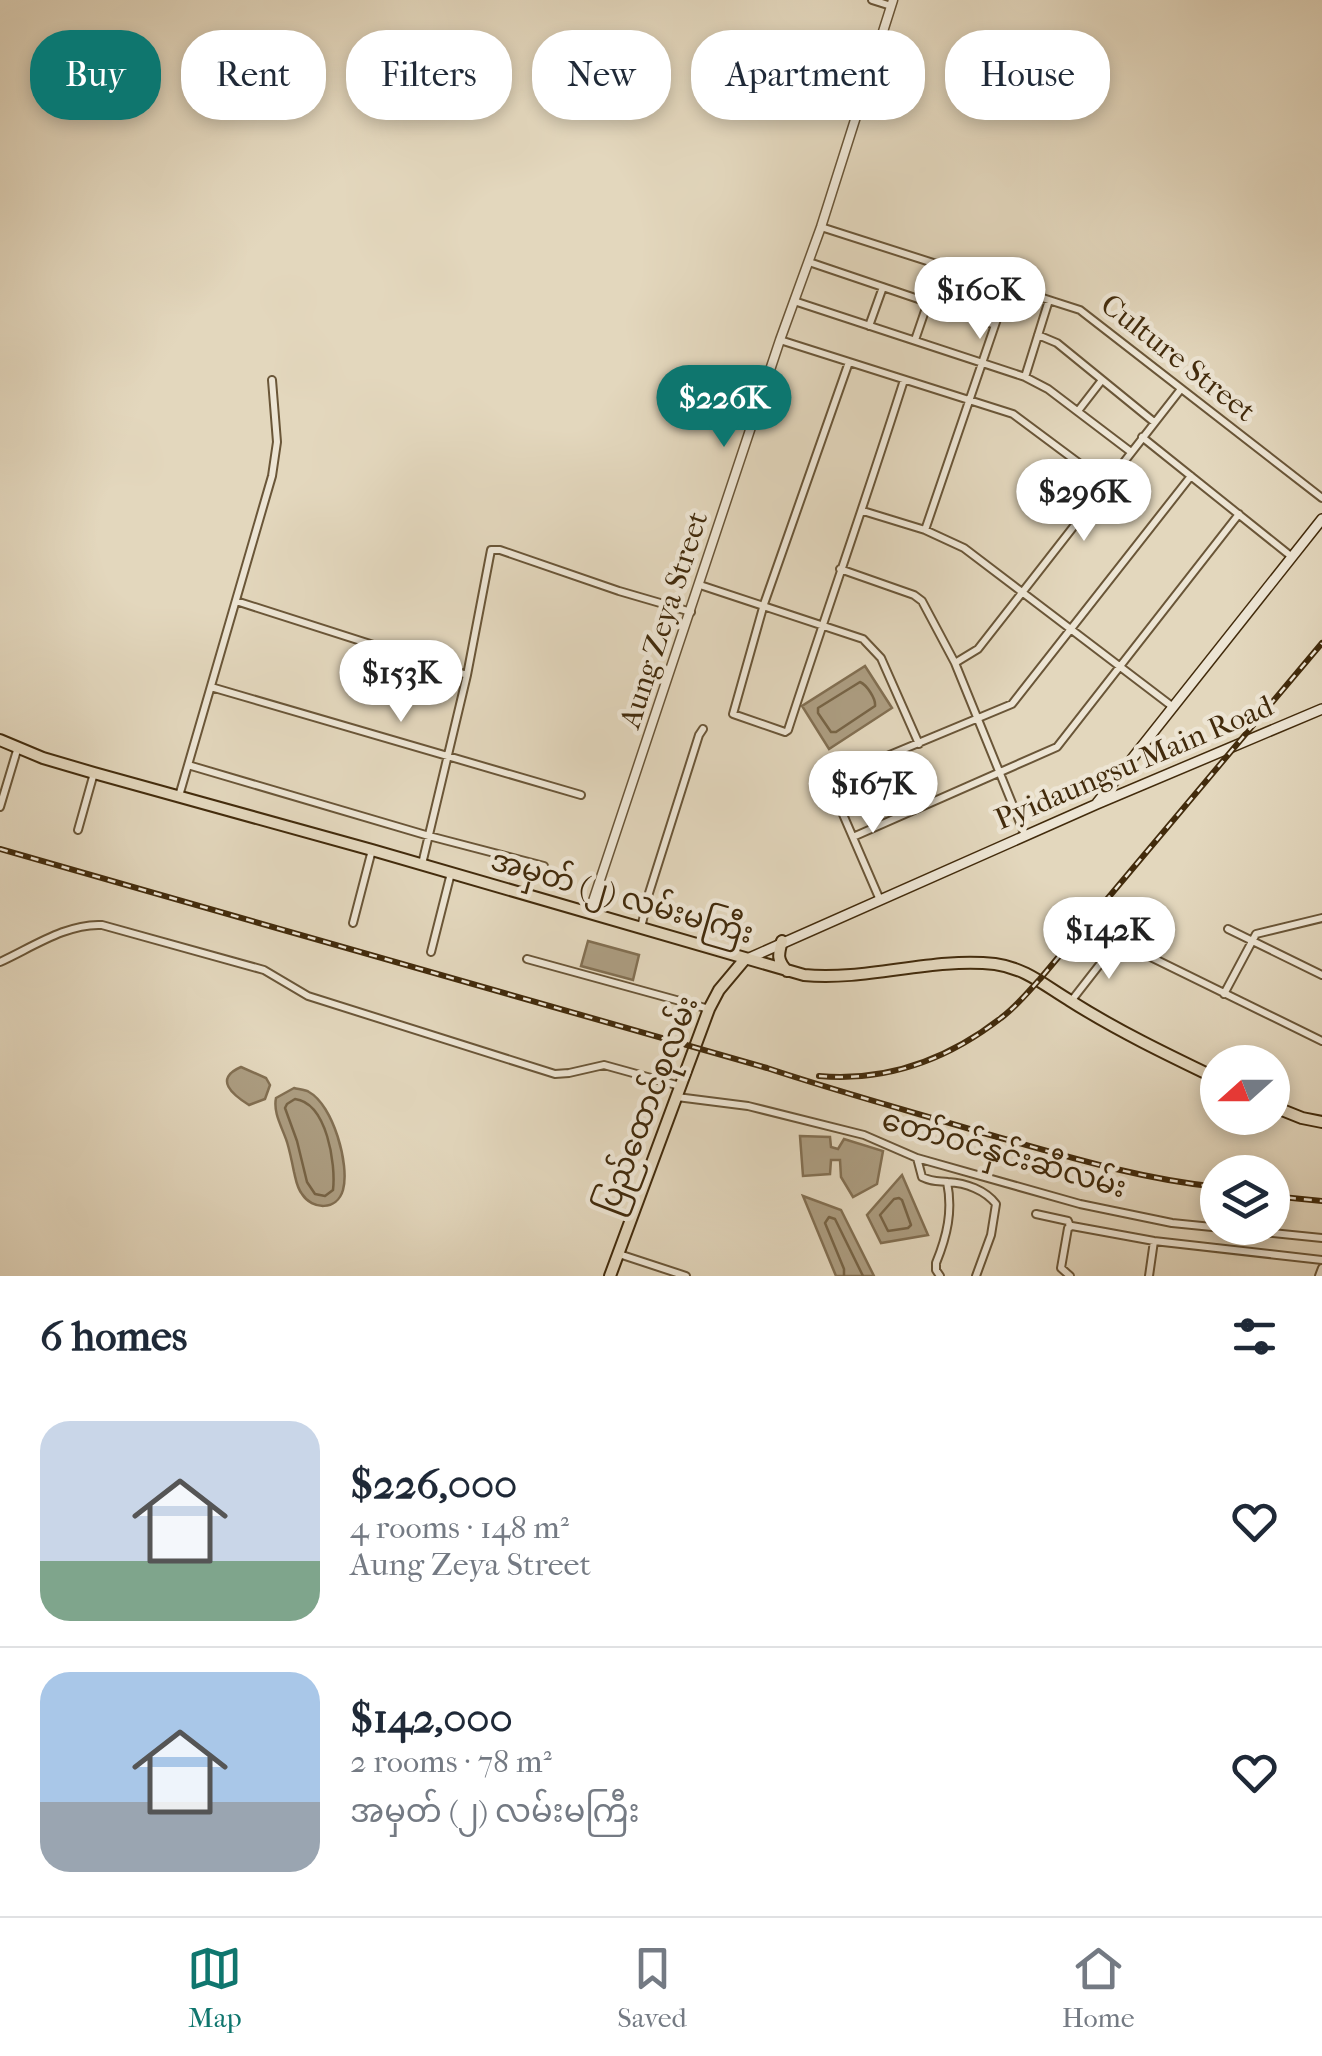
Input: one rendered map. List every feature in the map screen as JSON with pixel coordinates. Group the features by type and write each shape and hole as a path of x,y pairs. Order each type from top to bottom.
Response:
{"main road":[{"path":"1097,804 1322,519"},
{"name":"Pyidaungsu Main Road","path":"746,959 1322,709"},
{"name":"အမှတ် (၂) လမ်းမကြီး","path":"0,740 94,774 422,864 804,976 997,964 1040,979 1071,1002 1200,1070"},
{"path":"782,942 778,957 788,972"},
{"name":"ပြည်ထောင်စုလမ်း","path":"610,1276 709,1008 718,990 746,959"},
{"path":"1290,1113 1322,1122"}],"street":[{"path":"872,0 892,3"},
{"name":"Aung Zeya Street","path":"589,912 821,227 892,3"},
{"name":"Culture Street","path":"821,227 1080,310 1322,498"},
{"path":"809,262 995,325"},
{"path":"869,326 882,287"},
{"path":"925,530 1008,287"},
{"path":"1025,377 1049,300"},
{"path":"794,302 1025,377 1048,389 1131,452"},
{"path":"914,340 928,302"},
{"path":"1038,335 1057,344 1154,422"},
{"path":"780,340 1014,414 1107,484"},
{"path":"848,362 764,604 733,714 785,732 863,511 904,380"},
{"path":"179,797 272,476 277,442 272,380"},
{"path":"1078,411 1102,380"},
{"path":"955,662 978,649 1181,389"},
{"path":"1142,438 1292,557"},
{"path":"881,901 829,782 1012,704 1191,476"},
{"path":"863,511 925,530 964,548 1174,708"},
{"path":"853,836 1057,747 1238,514"},
{"path":"422,864 492,550 691,612"},
{"path":"840,568 918,596 955,662 1025,836"},
{"path":"700,585 863,639 881,658 919,744"},
{"path":"236,601 467,675"},
{"path":"211,688 581,795"},
{"path":"641,928 698,736 704,729"},
{"path":"0,807 18,748"},
{"path":"188,765 544,866"},
{"path":"78,830 94,774"},
{"path":"352,922 372,850"},
{"path":"431,952 451,873"},
{"path":"1224,994 1259,932 1322,918"},
{"name":"တော်ဝင်နှင်းဆီလမ်း","path":"0,962 72,929 102,925 264,970 308,996 555,1074 604,1065 678,1091 864,1135 917,1158 1080,1204 1172,1223 1322,1238"},
{"path":"1228,929 1322,974"},
{"path":"1071,1002 1118,941 1322,1041"},
{"path":"528,959 709,1008"},
{"path":"917,1158 922,1177 930,1182 977,1189 996,1204 991,1235 976,1276"},
{"path":"940,1276 936,1263 949,1220 947,1182"},
{"path":"1036,1214 1068,1221 1070,1226"},
{"path":"1070,1226 1154,1241 1322,1260"},
{"path":"1070,1226 1061,1259 1061,1268 1070,1276"},
{"path":"1150,1276 1154,1241"},
{"path":"619,1254 686,1276"},
{"path":"1319,1276 1322,1268"}],"water":[{"path":"865,666 892,708 829,749 802,706"},
{"path":"588,941 639,955 633,980 581,966"},
{"path":"241,1067 266,1078 270,1085 265,1099 249,1105 228,1087 228,1077"},
{"path":"294,1088 308,1091 318,1099 338,1136 345,1179 340,1197 330,1205 312,1203 297,1184 275,1104 276,1098"},
{"path":"800,1136 830,1137 831,1147 838,1149 844,1139 883,1151 877,1184 853,1197 841,1177 840,1160 831,1160 830,1174 803,1176"},
{"path":"902,1175 928,1235 881,1243 867,1215"},
{"path":"803,1196 841,1210 874,1276 836,1276"}],"railway":[{"path":"819,1076 869,1075 916,1065 959,1046 1006,1014 1040,979 1322,643"},
{"path":"0,849 1044,1150 1200,1185"},
{"path":"1290,1198 1322,1201"}]}
